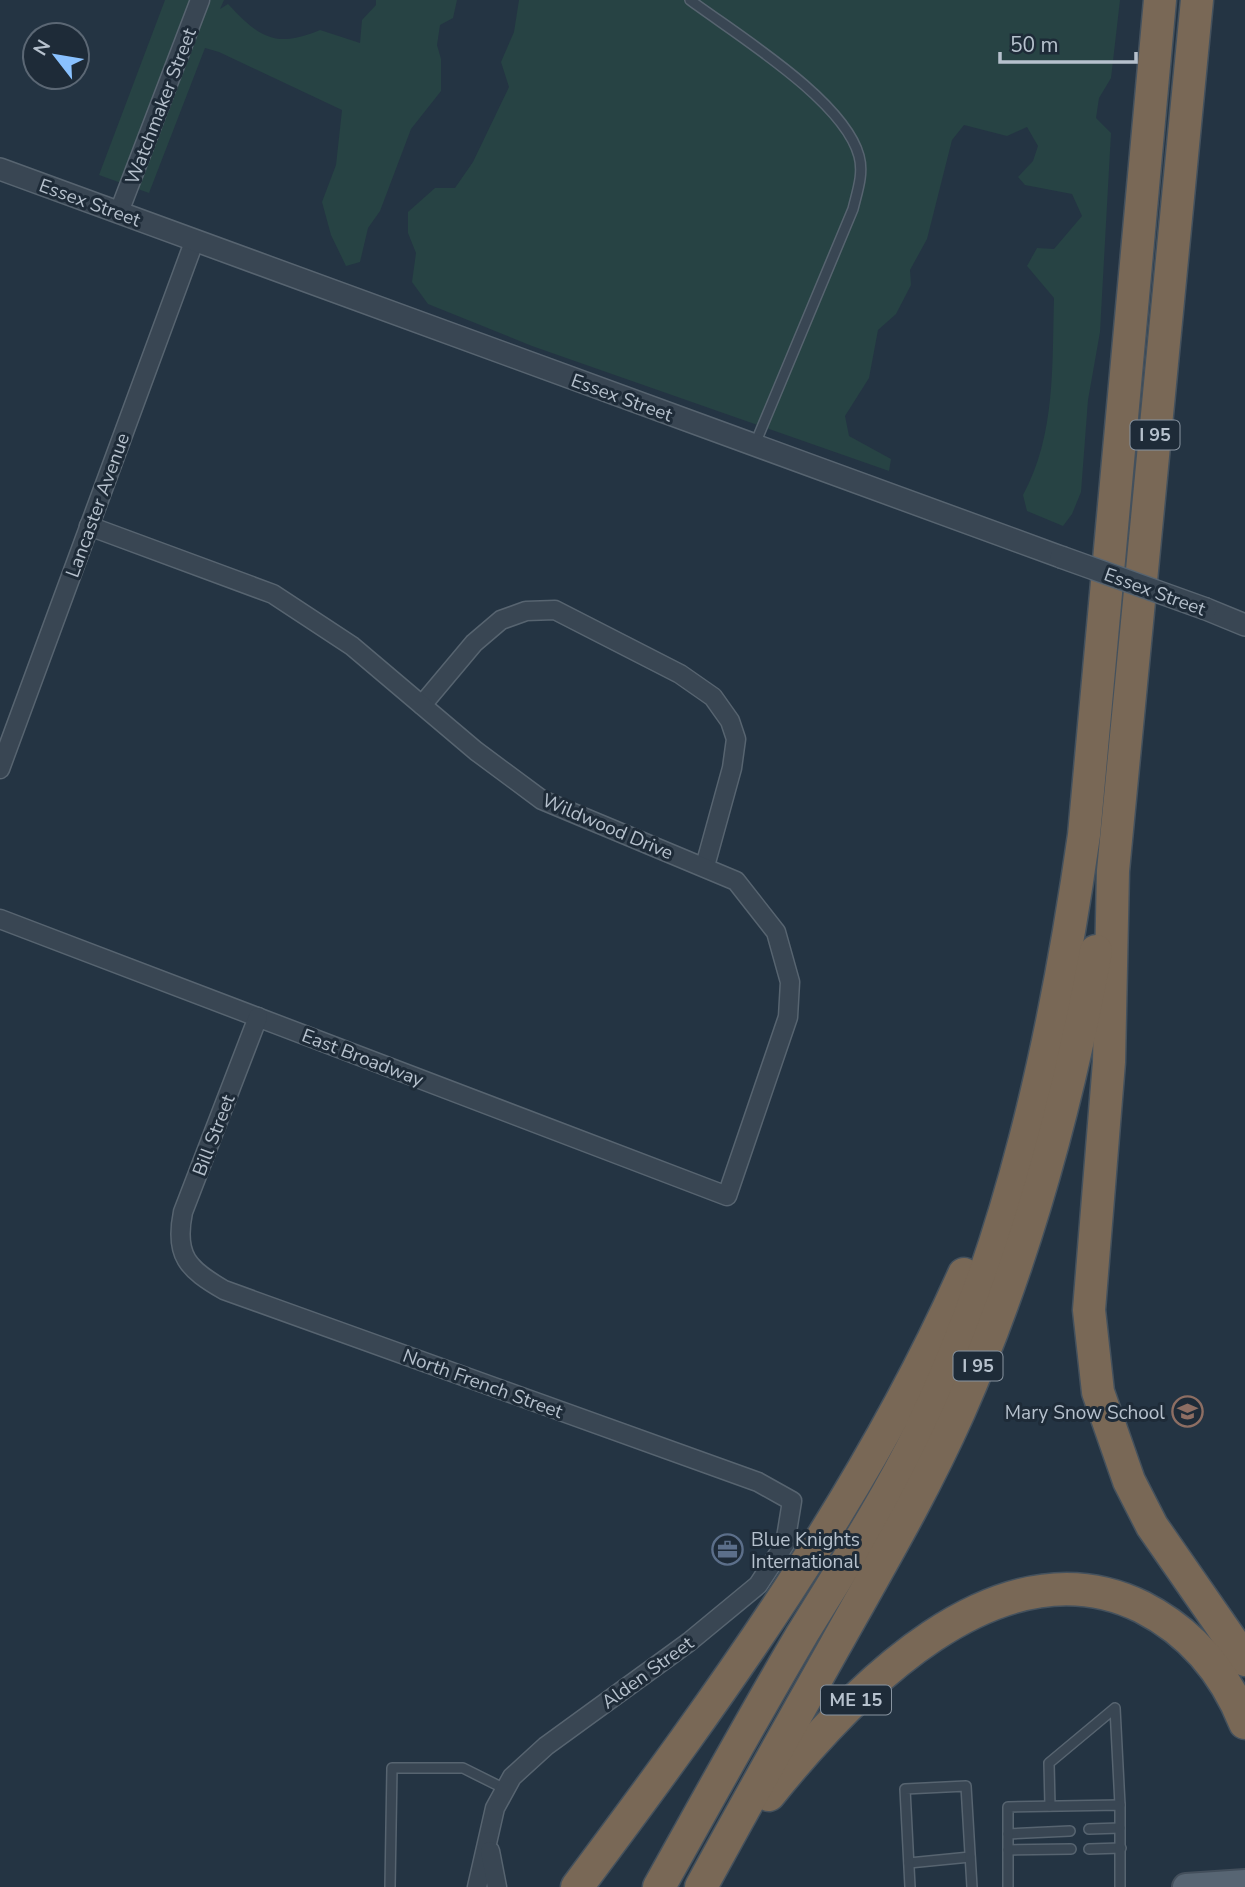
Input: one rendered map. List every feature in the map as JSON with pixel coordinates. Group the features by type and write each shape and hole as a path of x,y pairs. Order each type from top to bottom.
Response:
{"highway":[{"name":"I 95","path":"659,1887 794,1648 878,1510 920,1432 974,1301 1041,1079 1084,835 1160,0"},
{"name":"I 95","path":"701,1887 916,1500 956,1420 1020,1255 1047,1164 1087,1004 1113,871 1197,0"},
{"path":"1113,871 1109,1062 1090,1287 1094,1372 1112,1438 1136,1497 1162,1541 1245,1660"},
{"path":"577,1887 692,1730 811,1556 911,1385 978,1238 1006,1200"},
{"name":"ME 15","path":"738,1820 763,1803 810,1746 851,1705 925,1643 983,1606 1028,1591 1062,1588 1097,1591 1155,1614 1189,1640 1217,1669 1245,1723"}],"main road":[{"path":"1186,1887 1245,1883"}],"street":[{"name":"Watchmaker Street","path":"119,212 200,0"},
{"name":"Essex Street","path":"0,169 1245,625"},
{"name":"Lancaster Avenue","path":"0,769 194,242"},
{"name":"Wildwood Drive","path":"89,526 273,594 352,646 512,781 542,800 736,881 776,932 790,982 788,1017 727,1196"},
{"path":"422,705 474,643 501,620 526,611 555,610 680,674 713,697 730,721 736,739 732,768 705,866"},
{"name":"East Broadway","path":"0,919 727,1196"},
{"name":"Bill Street","path":"182,1254 178,1234 183,1212 258,1017"},
{"name":"North French Street","path":"182,1254 198,1275 224,1290 758,1482 792,1501"},
{"name":"Alden Street","path":"477,1887 495,1808 503,1788 540,1751 689,1642 758,1585 785,1544 792,1501"},
{"name":"Alden Street","path":"489,1834 491,1864 497,1887"}],"lane":[{"path":"690,0 822,101 848,129 859,157 861,177 853,209 755,445"},
{"path":"1050,1806 1049,1763 1115,1708 1121,1828 1120,1887"},
{"path":"390,1887 392,1768 463,1768 503,1788"},
{"path":"910,1887 905,1789 966,1786 972,1887"},
{"path":"1008,1887 1008,1807 1120,1805"},
{"path":"1088,1829 1121,1828"},
{"path":"1008,1834 1070,1831"},
{"path":"1089,1849 1121,1847"},
{"path":"1008,1850 1071,1849"},
{"path":"909,1863 970,1857"}],"green space":[{"path":"165,0 224,0 220,9 228,4 259,32 279,39 291,39 320,30 360,43 362,20 376,5 376,0 457,0 453,18 440,25 437,45 441,59 441,91 411,129 380,211 368,228 360,262 346,266 331,235 322,202 336,165 342,110 219,52 205,48 149,193 99,175"},
{"path":"519,0 1120,0 1111,78 1099,98 1096,118 1111,133 1100,332 1088,400 1081,492 1072,514 1063,526 1027,511 1023,495 1034,472 1047,424 1052,374 1054,298 1027,266 1037,248 1054,249 1082,216 1072,194 1025,185 1018,177 1033,161 1038,146 1027,127 1007,136 964,125 952,140 927,239 910,270 911,285 896,314 878,330 869,378 845,416 849,436 891,459 889,471 532,346 428,304 412,282 416,253 408,233 408,212 435,188 455,188 473,162 509,87 501,62 514,32"}],"place":[{"name":"Mary Snow School","path":"1188,1412"},
{"name":"Blue Knights International","path":"728,1550"}]}
